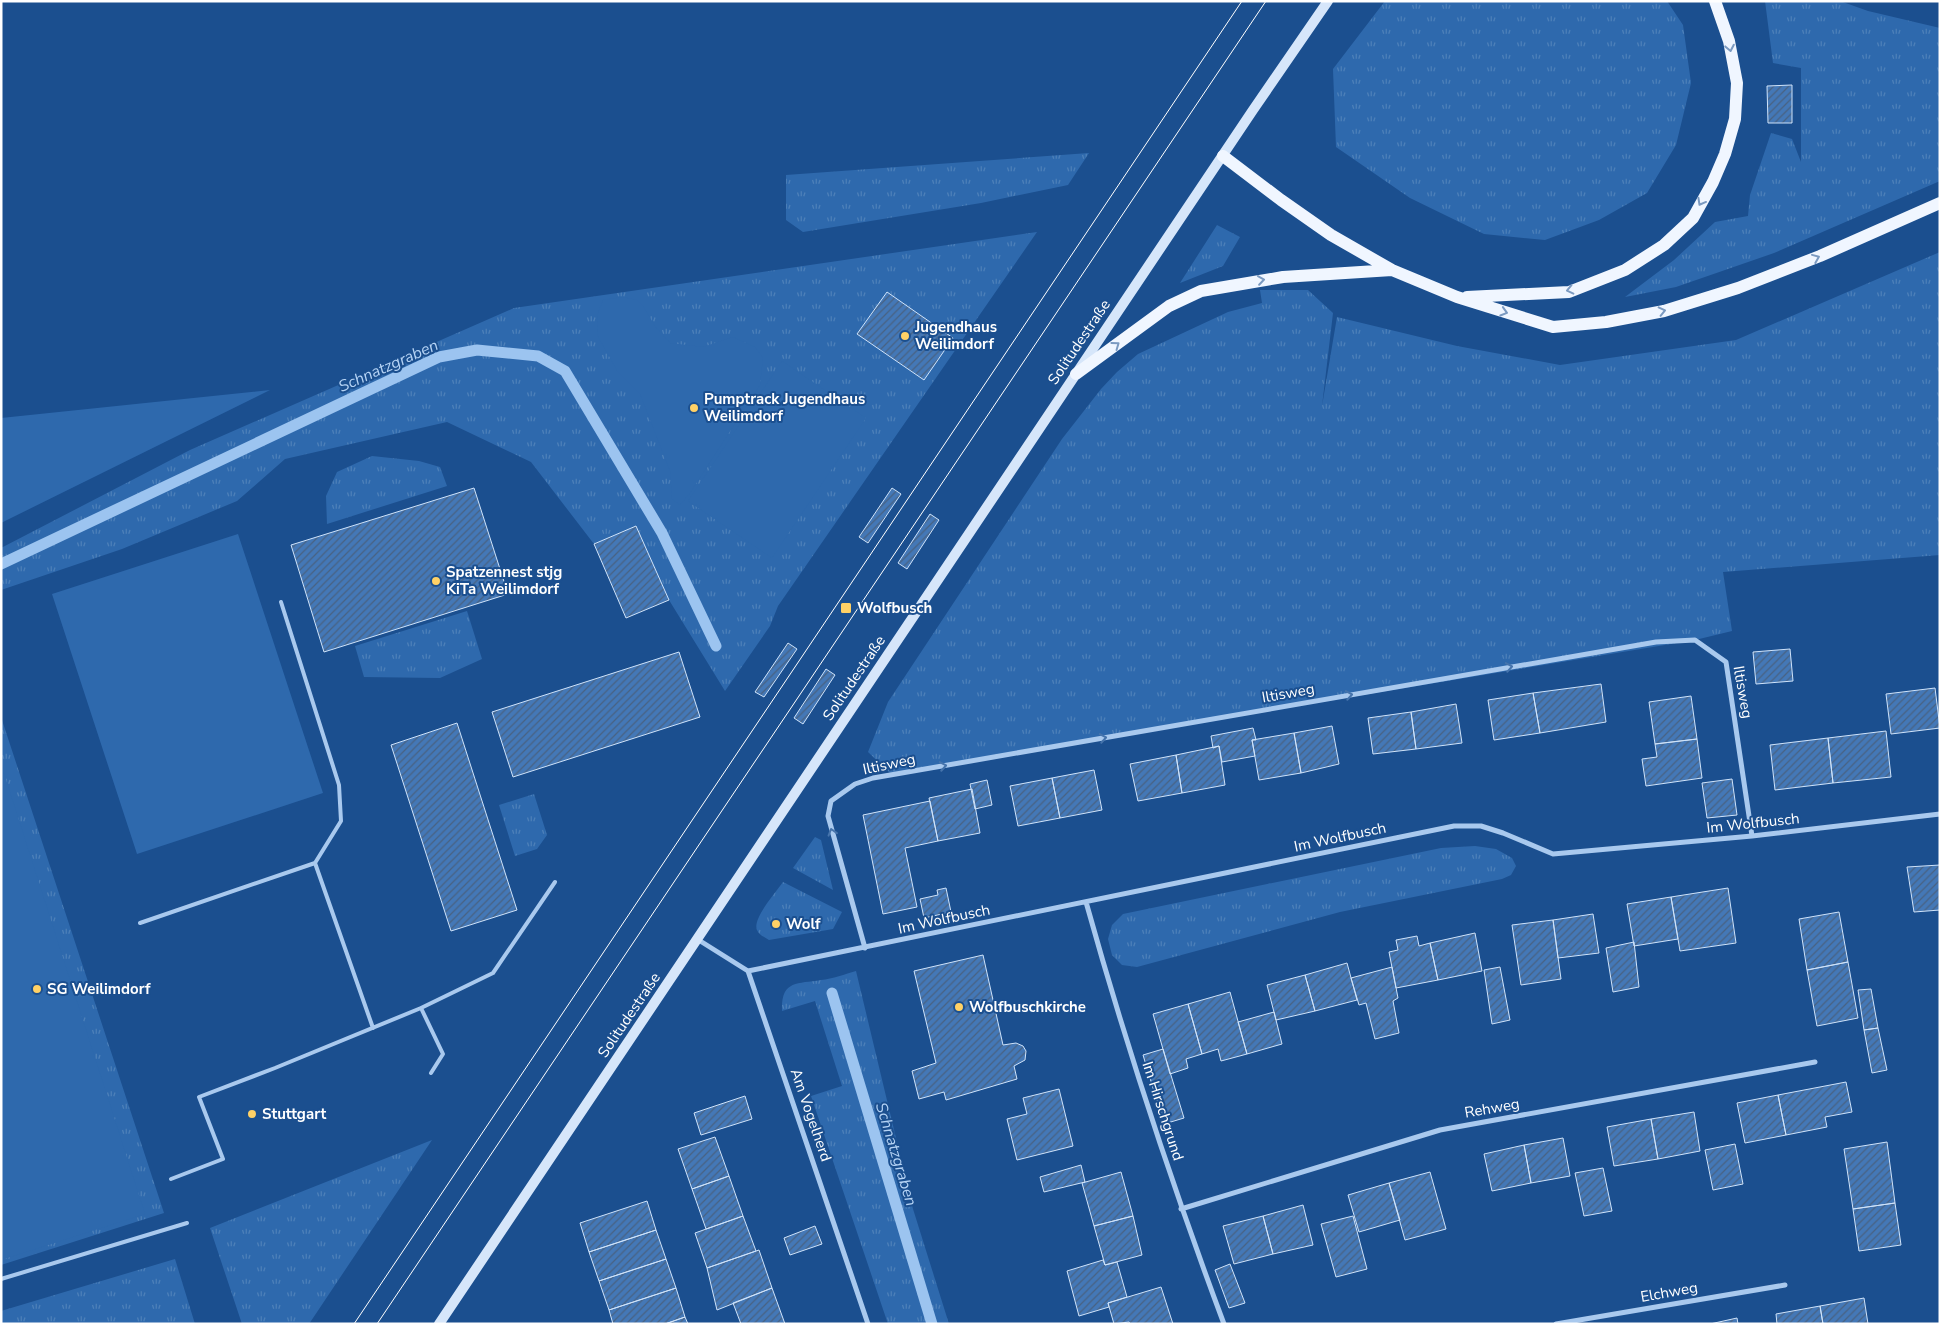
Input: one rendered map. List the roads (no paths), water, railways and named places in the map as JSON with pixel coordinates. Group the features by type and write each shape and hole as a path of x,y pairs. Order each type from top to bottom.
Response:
{"main road":[{"name":"Solitudestraße","path":"439,1324 1328,1"},
{"path":"1457,297 1569,292 1624,270 1664,246 1693,218 1713,182 1725,154 1736,119 1737,83 1729,41 1716,1"},
{"path":"1223,156 1331,235 1392,270 1457,297 1553,327 1606,322 1664,311 1738,288 1820,256 1940,203"},
{"path":"1076,374 1169,306 1201,291 1283,277 1392,270"}],"street":[{"name":"Iltisweg","path":"865,948 828,816 831,800 855,784 873,778 1656,642 1694,640 1726,662 1752,836"},
{"name":"Im Wolfbusch","path":"748,971 1454,826 1481,826 1503,833 1552,854 1752,836 1940,814"},
{"name":"Im Hirschgrund","path":"1086,902 1105,971 1181,1209 1224,1324"},
{"path":"697,939 748,971"},
{"name":"Am Vogelherd","path":"748,971 868,1324"},
{"name":"Rehweg","path":"1181,1209 1440,1130 1814,1062"},
{"name":"Elchweg","path":"1556,1324 1785,1285"}],"lane":[{"path":"140,923 315,863 341,821 339,785 281,602"},
{"path":"315,863 373,1028"},
{"path":"171,1179 223,1159 199,1097 421,1008 493,973 555,882"},
{"path":"421,1008 443,1054 431,1073"},
{"path":"1,1279 187,1223"}],"waterway":[{"name":"Schnatzgraben","path":"1,564 439,357 477,350 538,356 565,371 662,533 716,646"},
{"name":"Schnatzgraben","path":"832,993 932,1324"}],"tram line":[{"path":"354,1324 1242,1"},
{"path":"377,1324 1266,1"}],"place":[{"name":"Jugendhaus Weilimdorf","path":"905,336"},
{"name":"Pumptrack Jugendhaus Weilimdorf","path":"694,408"},
{"name":"Spatzennest stjg KiTa Weilimdorf","path":"436,581"},
{"name":"Wolfbusch","path":"846,608"},
{"name":"Wolf","path":"776,924"},
{"name":"SG Weilimdorf","path":"37,989"},
{"name":"Wolfbuschkirche","path":"959,1007"},
{"name":"Stuttgart","path":"252,1114"}]}
